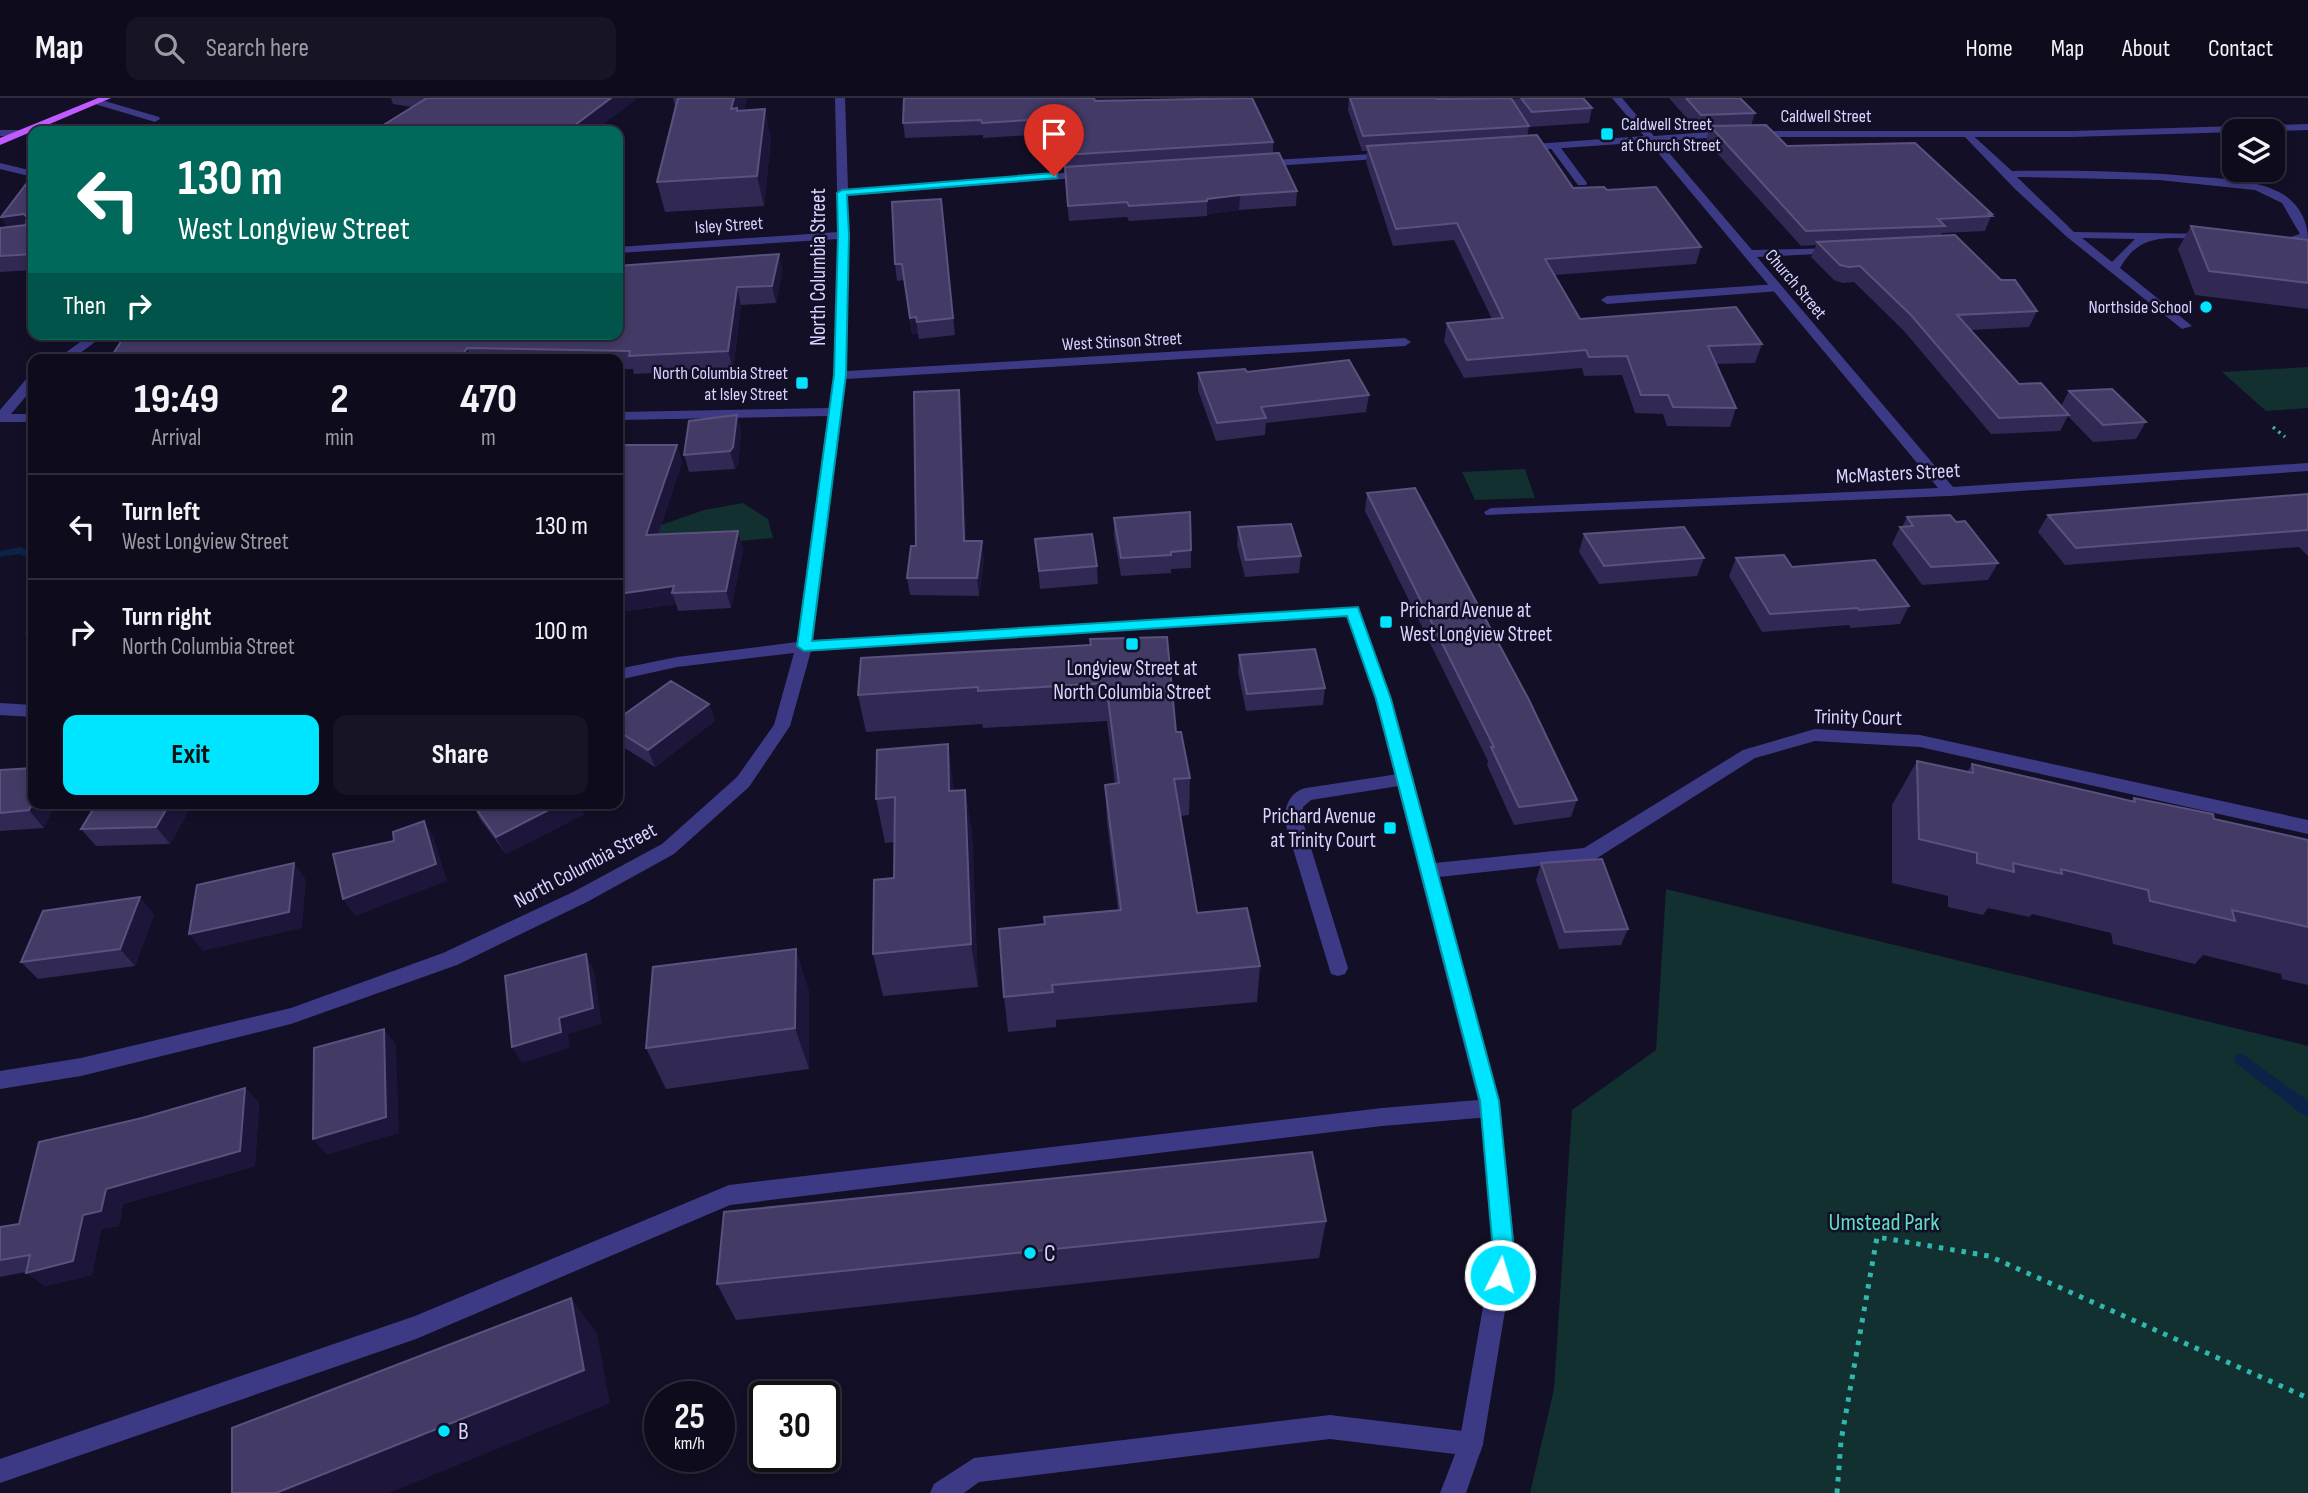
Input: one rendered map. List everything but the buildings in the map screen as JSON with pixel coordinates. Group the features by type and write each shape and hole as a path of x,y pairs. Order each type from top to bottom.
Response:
{"main road":[{"path":"38,126 102,100"},
{"path":"0,142 28,130"}],"street":[{"name":"North Columbia Street","path":"0,1080 81,1067 291,1016 450,959 580,897 668,849 743,782 782,726 804,646 840,375 844,235 840,98"},
{"name":"Church Street","path":"1618,98 1948,492"},
{"path":"102,100 155,119"},
{"name":"Caldwell Street","path":"1512,148 1723,134 2200,132 2308,127"},
{"path":"0,133 21,133"},
{"path":"1968,134 2039,206 2186,326"},
{"path":"1554,146 1583,183"},
{"path":"1248,164 1401,155"},
{"path":"0,166 28,173"},
{"path":"842,193 1095,174"},
{"path":"2009,174 2155,176 2255,187 2281,197 2288,203 2306,234 2292,243 2271,243"},
{"path":"2071,234 2224,237"},
{"path":"2114,269 2119,259 2136,242 2166,234"},
{"name":"Isley Street","path":"623,250 844,235"},
{"path":"1749,254 1846,249"},
{"path":"1607,300 1777,288"},
{"path":"70,354 91,340"},
{"name":"West Stinson Street","path":"840,375 1405,342"},
{"path":"0,418 28,386"},
{"path":"623,416 835,412"},
{"path":"0,418 28,418"},
{"name":"McMasters Street","path":"1490,512 1948,492 2308,467"},
{"path":"623,673 677,662 804,646 1353,611 1383,699 1490,1108 1504,1251 1471,1444 1453,1493"},
{"path":"0,709 28,711"},
{"name":"Trinity Court","path":"1429,871 1588,855 1749,754 1815,735 1920,741 2308,827"},
{"path":"1338,968 1293,819 1295,804 1306,794 1405,779"},
{"path":"0,1471 416,1328 729,1195 1382,1117 1490,1108"},
{"path":"943,1493 974,1470 1330,1427 1471,1444"}],"path":[{"path":"2273,427 2285,437"},
{"path":"1837,1493 1842,1441 1877,1237 1989,1256 2308,1398"}],"green space":[{"path":"2308,367 2308,408 2266,411 2222,372"},
{"path":"1525,469 1535,498 1475,500 1462,472"},
{"path":"743,503 768,519 773,538 708,544 627,537 704,510"},
{"name":"Umstead Park","path":"1666,889 2308,1046 2308,1493 1530,1493 1554,1389 1572,1110 1656,1050"}],"waterway":[{"path":"0,554 21,550 28,554"},
{"path":"2241,1059 2308,1110"}],"place":[{"name":"Caldwell Street at Church Street","path":"1607,134"},
{"name":"Northside School","path":"2206,307"},
{"name":"North Columbia Street at Isley Street","path":"802,383"},
{"name":"Prichard Avenue at West Longview Street","path":"1386,622"},
{"name":"Longview Street at North Columbia Street","path":"1132,644"},
{"name":"Prichard Avenue at Trinity Court","path":"1390,828"},
{"name":"C","path":"1030,1253"},
{"name":"B","path":"444,1431"}],"route":[{"path":"1054,176 842,193 844,235 840,375 804,646 1353,611 1383,699 1489,1101 1504,1251 1500,1275"}]}
